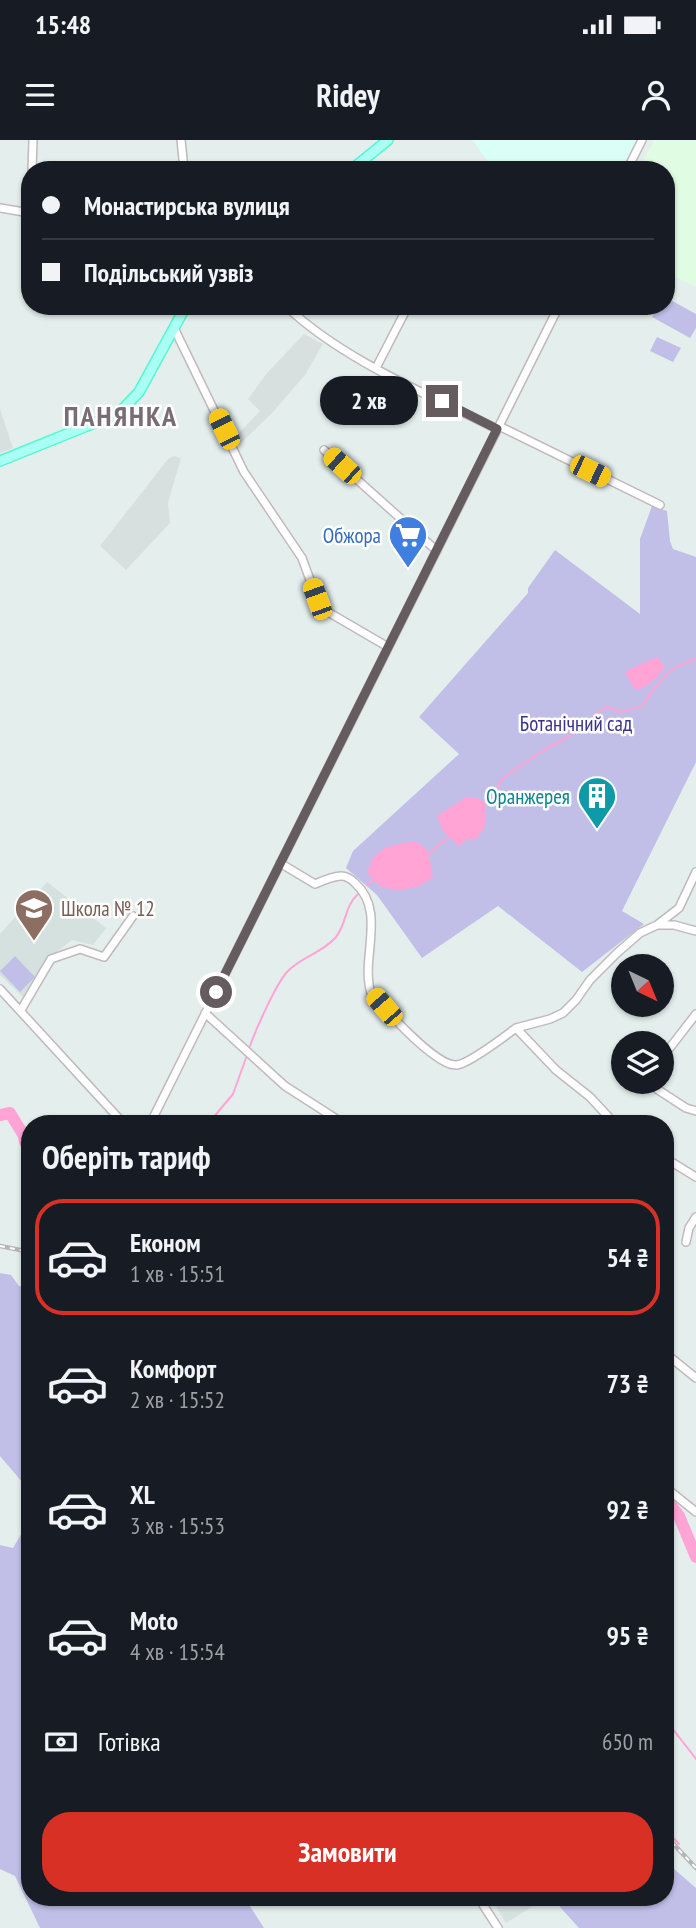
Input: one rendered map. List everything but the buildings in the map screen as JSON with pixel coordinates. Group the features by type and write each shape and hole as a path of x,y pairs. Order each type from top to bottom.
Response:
{"main road":[{"path":"362,161 388,140"},
{"path":"0,461 119,413 139,392 181,315"}],"street":[{"path":"32,161 33,140"},
{"path":"181,140 183,161"},
{"path":"632,161 642,140"},
{"path":"0,208 21,212"},
{"path":"296,315 316,333 376,368 660,505"},
{"path":"376,368 403,315"},
{"path":"154,1115 554,315"},
{"path":"174,328 244,472 302,558 317,599 328,612 388,647"},
{"path":"324,450 437,551"},
{"path":"281,863 315,884 342,875 352,879 362,889 368,900 371,917 368,982 371,993 424,1048 449,1064 458,1065 516,1028 563,1013 590,979 617,953 640,933 657,925 679,908 696,872"},
{"path":"21,1010 51,959 80,949 104,957 133,916"},
{"path":"657,925 674,925 696,931"},
{"path":"0,989 116,1115"},
{"path":"205,1013 285,1086 330,1115"},
{"path":"674,1042 696,1014"},
{"path":"516,1028 556,1070 590,1097 607,1115"},
{"path":"664,1094 685,1108 696,1111"},
{"path":"674,1164 696,1177"},
{"path":"686,1242 696,1217"},
{"path":"674,1360 696,1378"},
{"path":"674,1494 696,1512"},
{"path":"484,1906 498,1928"}],"shaded area":[{"path":"472,140 637,140 626,161 488,161"},
{"path":"654,140 696,140 696,287 675,277 675,161 644,161"},
{"path":"304,334 323,344 305,375 239,445 233,439 260,411 248,399 267,373"},
{"path":"0,409 13,448 0,453"},
{"path":"174,456 181,458 168,503 170,523 126,570 100,546 168,459"},
{"path":"657,657 665,666 660,674 639,690 634,688 625,673"},
{"path":"465,798 477,798 485,802 485,827 476,839 466,840 459,846 443,831 437,816"},
{"path":"416,841 428,851 433,876 428,881 408,889 394,889 380,886 368,874 373,858 379,852 385,848"},
{"name":"Школа № 12","path":"47,882 106,928 93,945 72,940 49,958 25,999 0,975 0,934"},
{"path":"496,1906 533,1906 506,1923"}],"green space":[{"path":"675,302 696,314 696,328 690,338 652,317 675,315"},
{"path":"657,337 681,348 673,362 650,351"},
{"name":"Ботанічний сад","path":"652,506 667,511 673,549 696,557 696,762 622,911 644,924 582,972 498,906 422,958 377,895 346,868 353,851 459,754 419,717 528,593 528,588 555,550 640,614 640,539"},
{"path":"15,956 35,977 20,992 0,971"},
{"path":"0,1273 11,1275 21,1286 21,1481 0,1456"},
{"path":"21,1534 21,1888 15,1876 0,1869 0,1545 13,1548"},
{"path":"674,1869 696,1888 696,1928 579,1928 560,1907 674,1906"},
{"path":"29,1906 250,1906 264,1928 40,1928"}],"waterway":[{"path":"497,787 503,778 571,735 607,706 619,712 643,706 670,671 696,658"},
{"path":"429,853 449,837"},
{"path":"367,885 374,879"},
{"path":"250,1046 282,978 298,962 325,947 336,937 350,904 358,894"},
{"path":"216,1115 233,1094 246,1058"},
{"path":"0,1115 10,1113 21,1131"},
{"path":"674,1510 696,1557"},
{"path":"674,1731 696,1759"},
{"path":"674,1839 679,1844"}],"railway":[{"path":"0,1246 21,1250"},
{"path":"674,1845 696,1868"}],"place":[{"name":"Обжора","path":"408,569"},
{"name":"Оранжерея","path":"597,830"},
{"name":"Школа № 12","path":"34,942"}],"district":[{"name":"ПАНЯНКА","path":"121,415"}],"route":[{"path":"216,992 497,429 442,401"}]}
